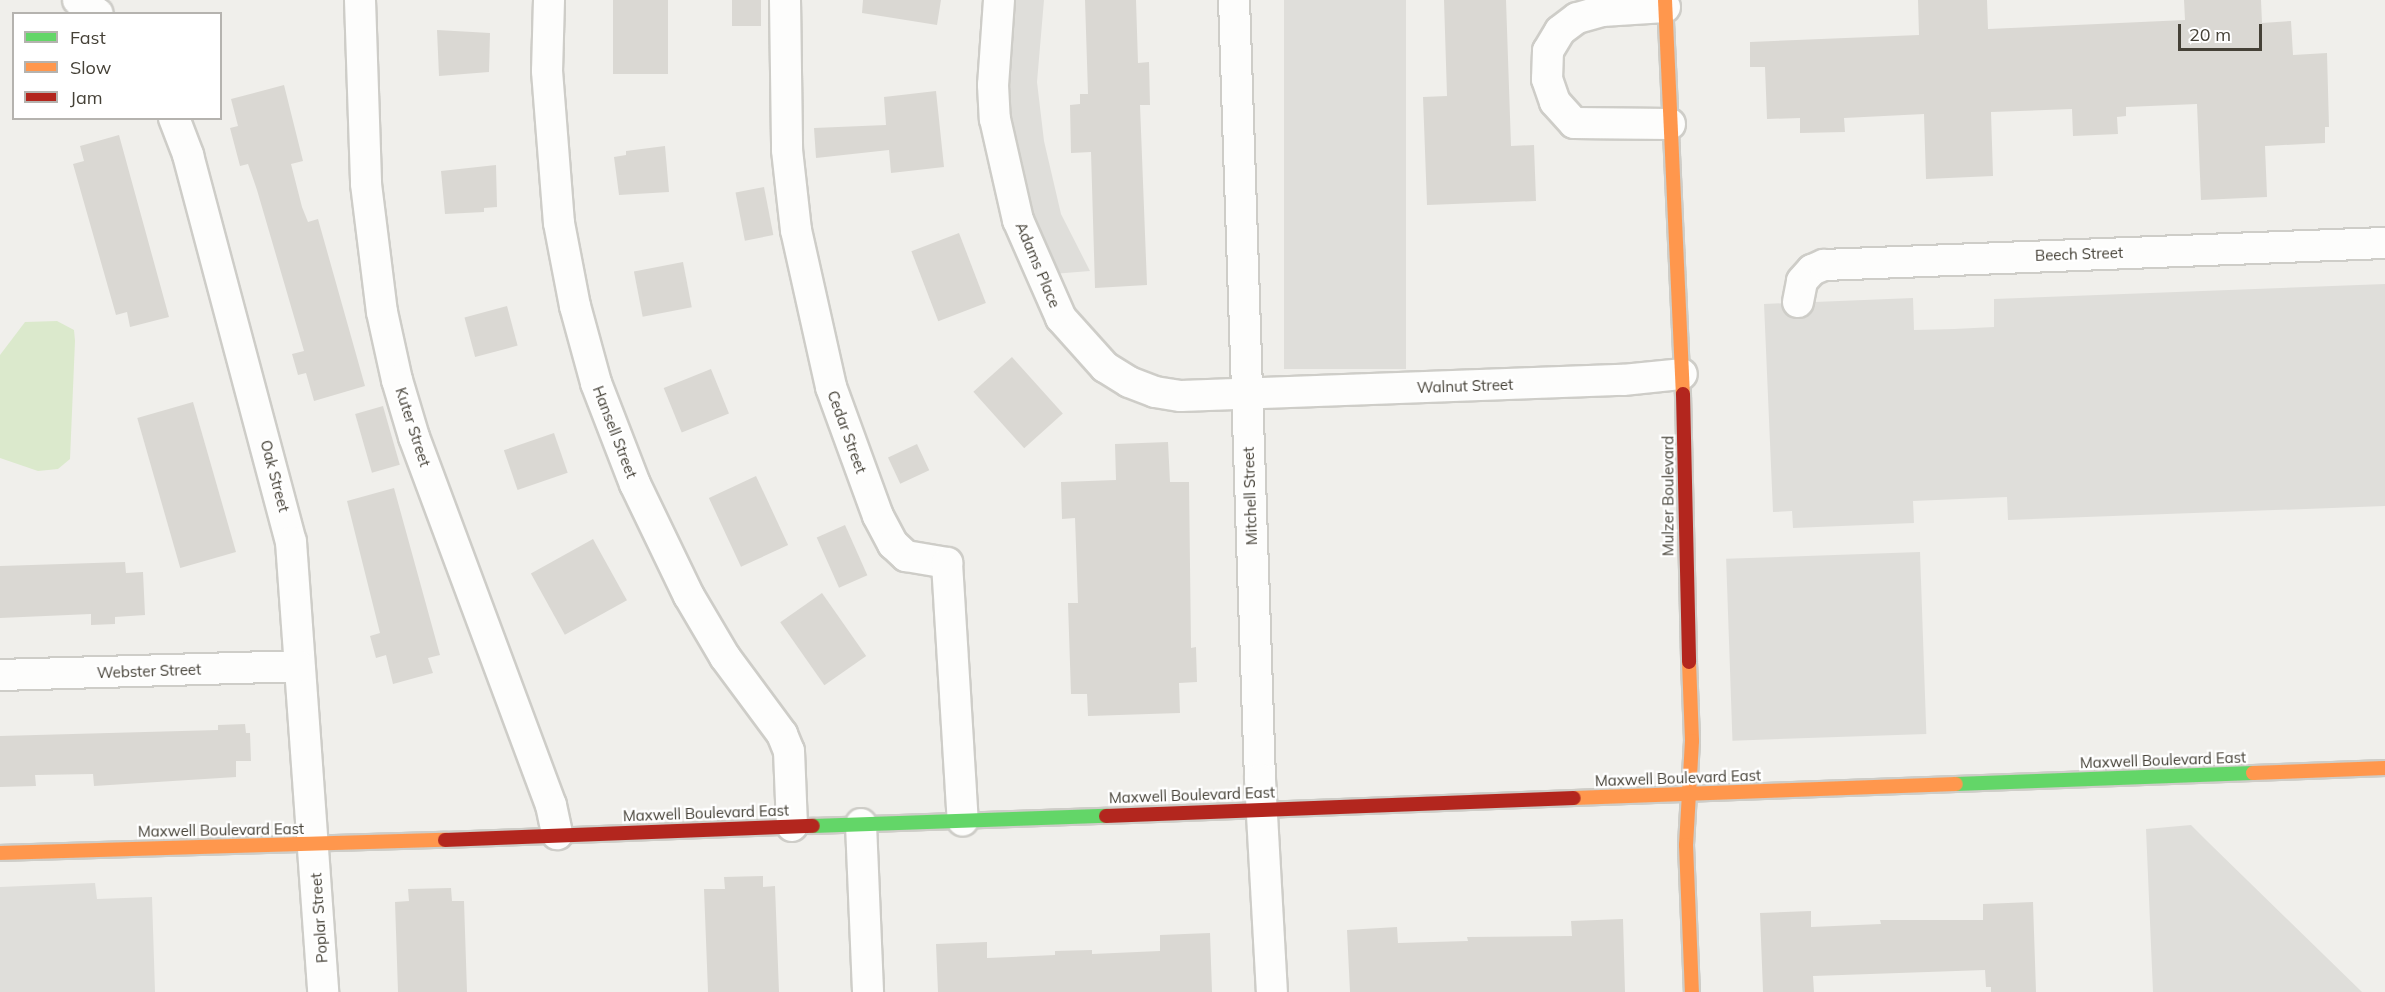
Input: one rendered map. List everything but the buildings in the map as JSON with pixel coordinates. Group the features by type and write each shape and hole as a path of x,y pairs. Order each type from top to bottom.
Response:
{"street":[{"path":"78,0 95,12"},
{"name":"Kuter Street","path":"360,0 366,184 382,312 397,380 414,437 551,805 557,834"},
{"name":"Hansell Street","path":"549,0 546,71 559,224 575,306 596,383 635,484 689,596 725,657 783,734 791,767 792,826"},
{"name":"Cedar Street","path":"785,0 787,150 796,230 831,387 878,516 892,544 906,556 947,563 963,821"},
{"name":"Adams Place","path":"999,0 993,85 1000,152 1017,220 1061,318 1105,366 1129,382 1181,396 1247,394"},
{"name":"Mitchell Street","path":"1234,0 1262,808 1272,992"},
{"path":"1665,4 1602,11 1577,18 1560,31 1548,51 1547,79 1554,102 1575,123 1601,126 1670,124"},
{"name":"Mulzer Boulevard","path":"1665,4 1682,374 1692,741 1686,845 1692,992"},
{"name":"Oak Street","path":"175,120 188,155 289,530 296,580 299,666 314,845"},
{"name":"Beech Street","path":"1798,302 1802,281 1812,270 1824,265 2385,243"},
{"name":"Walnut Street","path":"1247,394 1623,380 1682,374"},
{"name":"Webster Street","path":"0,675 299,666"},
{"name":"Maxwell Boulevard East","path":"0,853 314,845 557,834 2385,768"},
{"path":"861,824 868,992"},
{"name":"Poplar Street","path":"314,845 324,992"}],"green space":[{"path":"57,321 74,330 70,459 58,469 38,471 0,458 0,355 25,322"}],"shaded area":[{"path":"999,0 1044,0 1037,82 1044,141 1061,214 1090,271 1040,275 1018,220"},
{"path":"1284,0 1406,0 1406,369 1284,369"},
{"path":"2385,284 2385,506 2008,520 2007,497 1913,501 1914,523 1793,528 1792,511 1773,512 1764,304 1913,298 1914,330 1954,329 1994,327 1994,299"},
{"path":"1920,552 1926,734 1732,741 1726,559"},
{"path":"2191,825 2362,992 2153,992 2146,829"},
{"path":"95,883 97,899 152,897 155,992 0,992 0,887"}],"traffic: fast":[{"path":"1956,784 2253,773"},
{"path":"813,826 1106,816"}],"traffic: slow":[{"path":"1665,0 1683,394"},
{"path":"1689,662 1692,741 1686,845 1692,992"},
{"path":"2253,773 2385,768"},
{"path":"1574,798 1956,784"},
{"path":"0,853 445,840"}],"traffic: jam":[{"path":"1683,394 1689,662"},
{"path":"1106,816 1574,798"},
{"path":"445,840 813,826"}]}
